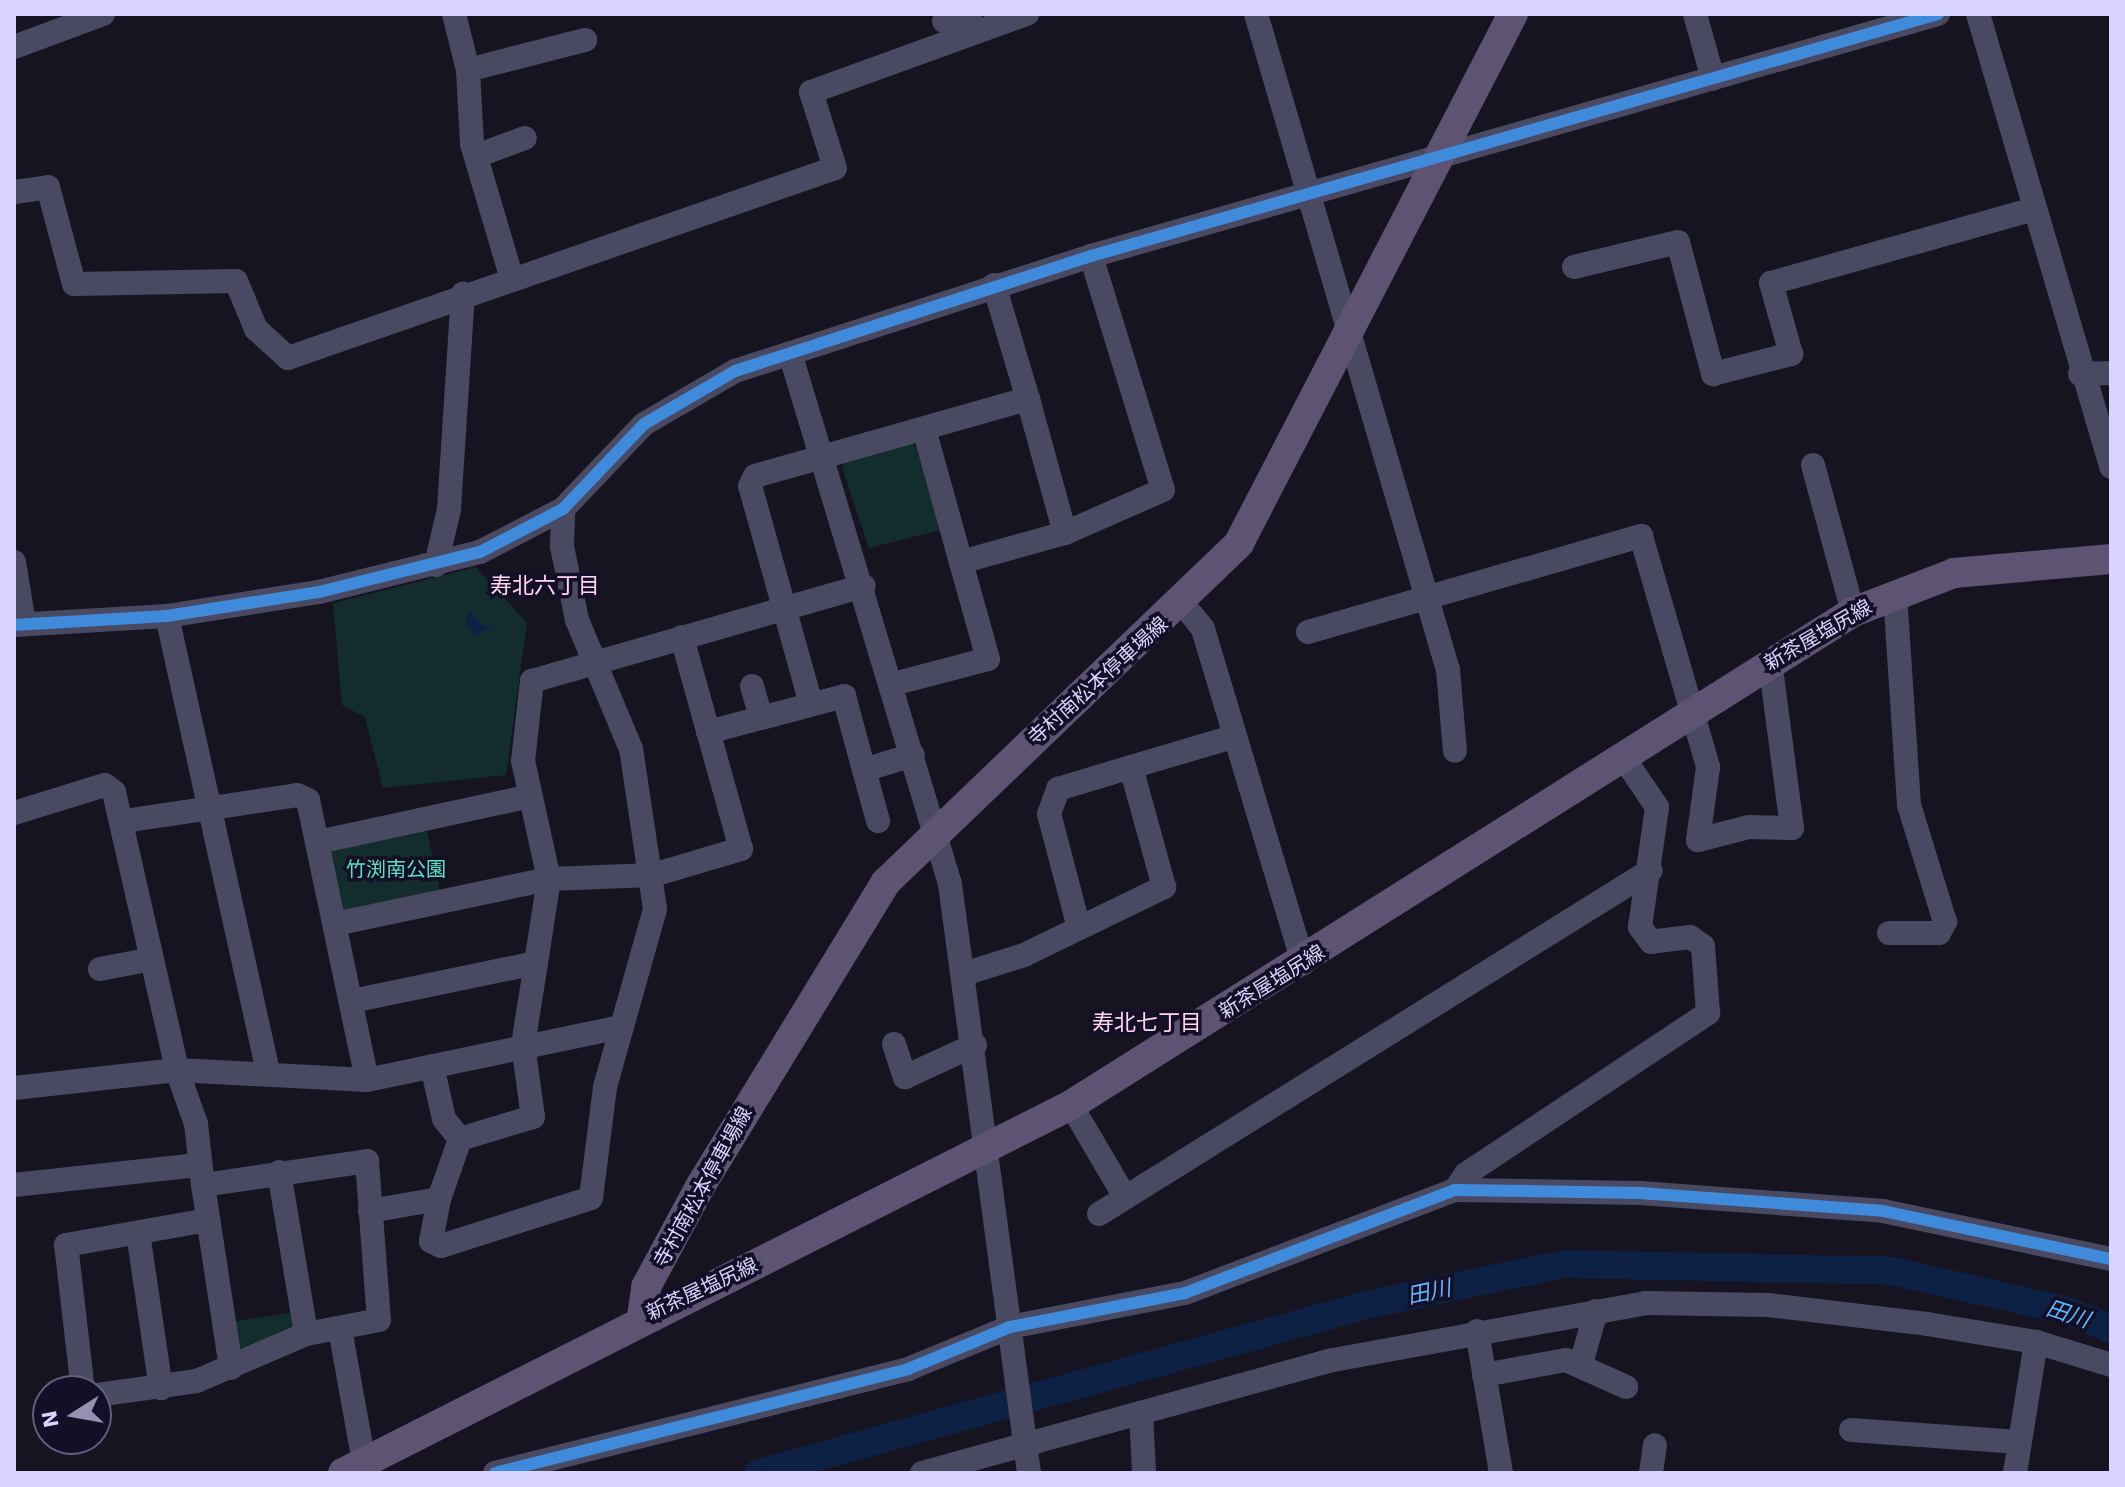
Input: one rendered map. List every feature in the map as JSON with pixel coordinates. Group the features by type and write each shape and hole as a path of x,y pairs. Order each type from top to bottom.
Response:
{"main road":[{"name":"寺村南松本停車場線","path":"642,1317 646,1287 701,1185 861,917 934,829 1183,604 1239,543 1347,342 1513,14"},
{"name":"新茶屋塩尻線","path":"354,1468 642,1317 1071,1105 1303,963 1623,757 1694,707 1853,612 1895,593 1980,568 2111,559"}],"street":[{"path":"14,47 103,14"},
{"path":"454,14 468,70 476,156 511,276"},
{"path":"944,21 970,14"},
{"path":"14,192 48,187 74,284 236,281 256,329 288,358 511,276 835,168 811,92 1027,14"},
{"path":"1256,14 1347,342 1448,670 1455,751"},
{"path":"1695,14 1713,79"},
{"path":"14,562 19,624 167,616 436,565 528,531 563,509 669,405 790,353 1091,256 1938,14"},
{"path":"1978,14 2080,374 2111,467"},
{"path":"468,70 585,40"},
{"path":"476,156 525,138"},
{"path":"1574,267 1678,242 1713,374 1791,354 1771,283 2035,209"},
{"path":"961,562 1065,533 1163,490 1091,256"},
{"path":"994,285 1065,533"},
{"path":"436,565 449,509 463,293"},
{"path":"790,353 893,684 934,829 967,973 1028,1454"},
{"path":"2080,374 2111,373"},
{"path":"811,704 750,486 755,476 1028,399"},
{"path":"893,684 988,659 924,429"},
{"path":"1813,465 1853,612"},
{"path":"460,1139 439,1199 431,1241 441,1246 591,1198 620,1027 655,909 653,875 631,749 594,662 562,546 563,509"},
{"path":"1308,631 1641,536 1694,707 1708,767 1698,840 1749,827 1792,828 1770,662"},
{"path":"460,1139 533,1117 523,1045 549,879 523,761 532,681 864,586"},
{"path":"1889,933 1939,933 1945,922 1909,805 1895,593"},
{"path":"1183,604 1203,629 1232,737 1303,963"},
{"path":"167,616 213,808 269,1075"},
{"path":"335,924 549,879 653,875 741,849 682,637"},
{"path":"752,686 761,717"},
{"path":"708,732 844,696 878,821"},
{"path":"1079,928 1049,814 1058,789 1232,737"},
{"path":"864,770 913,755"},
{"path":"1455,1190 1466,1174 1708,1013 1703,946 1690,937 1651,942 1640,927 1651,870 1657,807 1623,757"},
{"path":"967,973 1079,928 1164,887 1131,767"},
{"path":"14,813 105,785 124,821 177,1070 196,1124 200,1175 231,1368"},
{"path":"124,821 297,795 308,800 367,1080"},
{"path":"318,842 530,796"},
{"path":"1099,1214 1651,870"},
{"path":"100,969 152,959"},
{"path":"352,1001 536,963"},
{"path":"14,1088 177,1070 367,1080 620,1027"},
{"path":"894,1044 905,1077 975,1045"},
{"path":"432,1066 444,1119 460,1139"},
{"path":"1071,1105 1125,1197"},
{"path":"14,1185 279,1172 367,1161 379,1320 306,1334 231,1368 161,1388 112,1393"},
{"path":"279,1172 306,1334"},
{"path":"495,1473 908,1369 1011,1333 1185,1293 1455,1190 1640,1193 1883,1211 2111,1259"},
{"path":"370,1211 439,1199"},
{"path":"81,1375 66,1245 208,1220"},
{"path":"138,1233 161,1388"},
{"path":"922,1473 1028,1454 1141,1413 1333,1360 1477,1331 1662,1302 1768,1305 2036,1342 2111,1365"},
{"path":"1581,1364 1596,1311"},
{"path":"340,1329 354,1468"},
{"path":"1477,1331 1501,1473"},
{"path":"2015,1473 2036,1342"},
{"path":"1484,1375 1566,1360 1581,1364 1626,1387"},
{"path":"1141,1413 1144,1473"},
{"path":"1851,1430 2019,1442"},
{"path":"1651,1473 1655,1445"}],"green space":[{"path":"913,440 945,529 869,548 842,467 847,458"},
{"path":"476,567 527,623 506,775 383,788 365,717 342,705 333,603"},
{"name":"竹渕南公園","path":"426,827 441,895 347,914 339,909 326,856 334,847"},
{"path":"295,1312 294,1332 235,1352 231,1322"}],"water":[{"path":"469,610 483,627 497,625 477,635 466,624"}],"waterway":[{"name":"田川","path":"759,1473 1370,1304 1565,1264 1892,1271 2068,1311 2111,1329"}],"cycle path":[{"path":"14,625 167,616 319,592 480,552 563,509 644,424 735,371 1091,256 1938,14"},
{"path":"495,1473 908,1369 1010,1327 1185,1293 1455,1190 1640,1193 1883,1211 2111,1259"}],"district":[{"name":"寿北六丁目","path":"545,586"},
{"name":"寿北七丁目","path":"1147,1023"}]}
